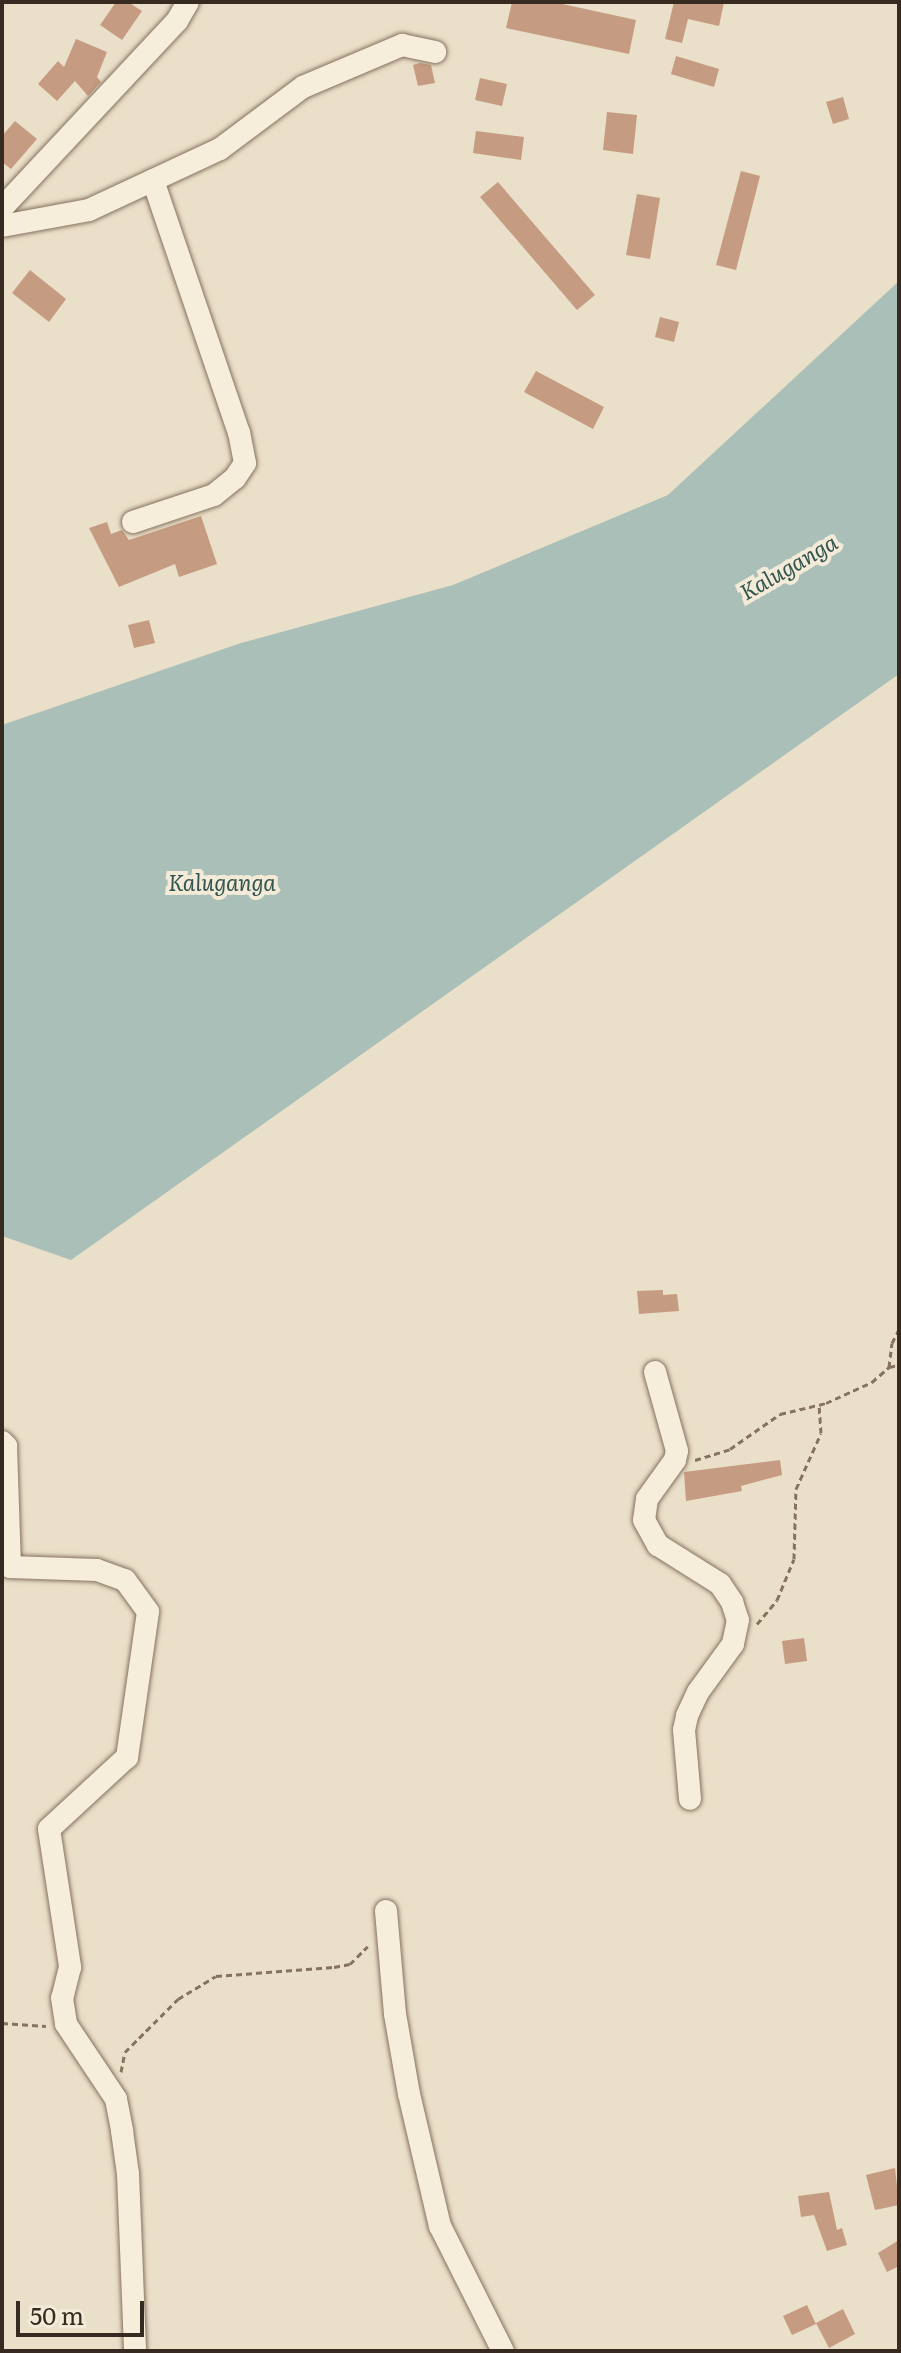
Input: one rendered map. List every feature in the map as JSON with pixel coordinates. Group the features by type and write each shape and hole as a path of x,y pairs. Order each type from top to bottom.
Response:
{"street":[{"path":"2,208 177,21 188,2"},
{"path":"2,226 89,210 220,149 303,87 402,45 435,52"},
{"path":"133,522 214,495 235,478 245,463 239,433 153,180"},
{"path":"655,1372 677,1451 675,1460 647,1499 644,1520 647,1529 671,1555 720,1584 736,1610 737,1636 698,1692 687,1716 684,1730 690,1799"},
{"path":"2,1442 6,1446 10,1567 97,1570 125,1580 148,1612 127,1757 49,1829 70,1967 62,1998 66,2024 116,2099 128,2174 135,2351"},
{"path":"386,1911 395,2014 409,2094 440,2226 503,2351"}],"path":[{"path":"889,1367 892,1343 899,1329"},
{"path":"675,1460 714,1457 780,1414 819,1404 872,1382 889,1367 899,1365"},
{"path":"737,1636 762,1619 788,1578 794,1559 796,1489 821,1433 819,1404"},
{"path":"116,2099 125,2052 178,1999 216,1976 350,1964 364,1951 386,1911"},
{"path":"2,2023 40,2027 66,2024"}],"water":[{"name":"Kaluganga","path":"899,281 899,674 71,1260 2,1236 2,725 241,643 453,585 668,495"}],"building":[{"path":"116,2 128,2 142,11 122,40 100,25"},
{"path":"512,2 553,2 636,20 629,54 506,28"},
{"path":"674,2 724,2 719,26 688,19 682,43 665,39"},
{"path":"76,39 107,52 97,77 101,82 88,96 75,81 57,101 38,84 58,61 64,67"},
{"path":"676,56 719,69 714,87 671,74"},
{"path":"413,65 431,65 435,83 418,86"},
{"path":"480,78 507,84 502,106 475,100"},
{"path":"843,97 849,119 833,124 826,102"},
{"path":"607,112 637,115 633,154 603,150"},
{"path":"15,121 37,139 11,169 2,162 2,136"},
{"path":"476,131 524,137 521,160 473,153"},
{"path":"741,171 760,176 736,270 716,265"},
{"path":"498,182 595,295 577,310 480,197"},
{"path":"637,194 660,198 650,259 626,255"},
{"path":"30,270 66,299 49,322 12,293"},
{"path":"660,317 679,322 674,342 655,337"},
{"path":"536,371 604,407 593,429 524,392"},
{"path":"201,516 217,564 179,577 175,564 119,587 89,528 107,522 111,534 122,530 129,540"},
{"path":"149,620 155,643 134,648 128,625"},
{"path":"663,1290 663,1295 677,1294 679,1311 639,1314 637,1291"},
{"path":"780,1460 782,1475 741,1486 742,1491 686,1501 684,1472"},
{"path":"804,1638 807,1661 785,1664 782,1641"},
{"path":"895,2168 899,2205 875,2210 866,2175"},
{"path":"829,2192 837,2230 842,2228 847,2245 827,2251 814,2215 801,2217 798,2196"},
{"path":"899,2240 899,2266 887,2272 878,2253"},
{"path":"807,2305 816,2324 792,2335 783,2316"},
{"path":"843,2309 855,2334 829,2348 816,2323"}]}
